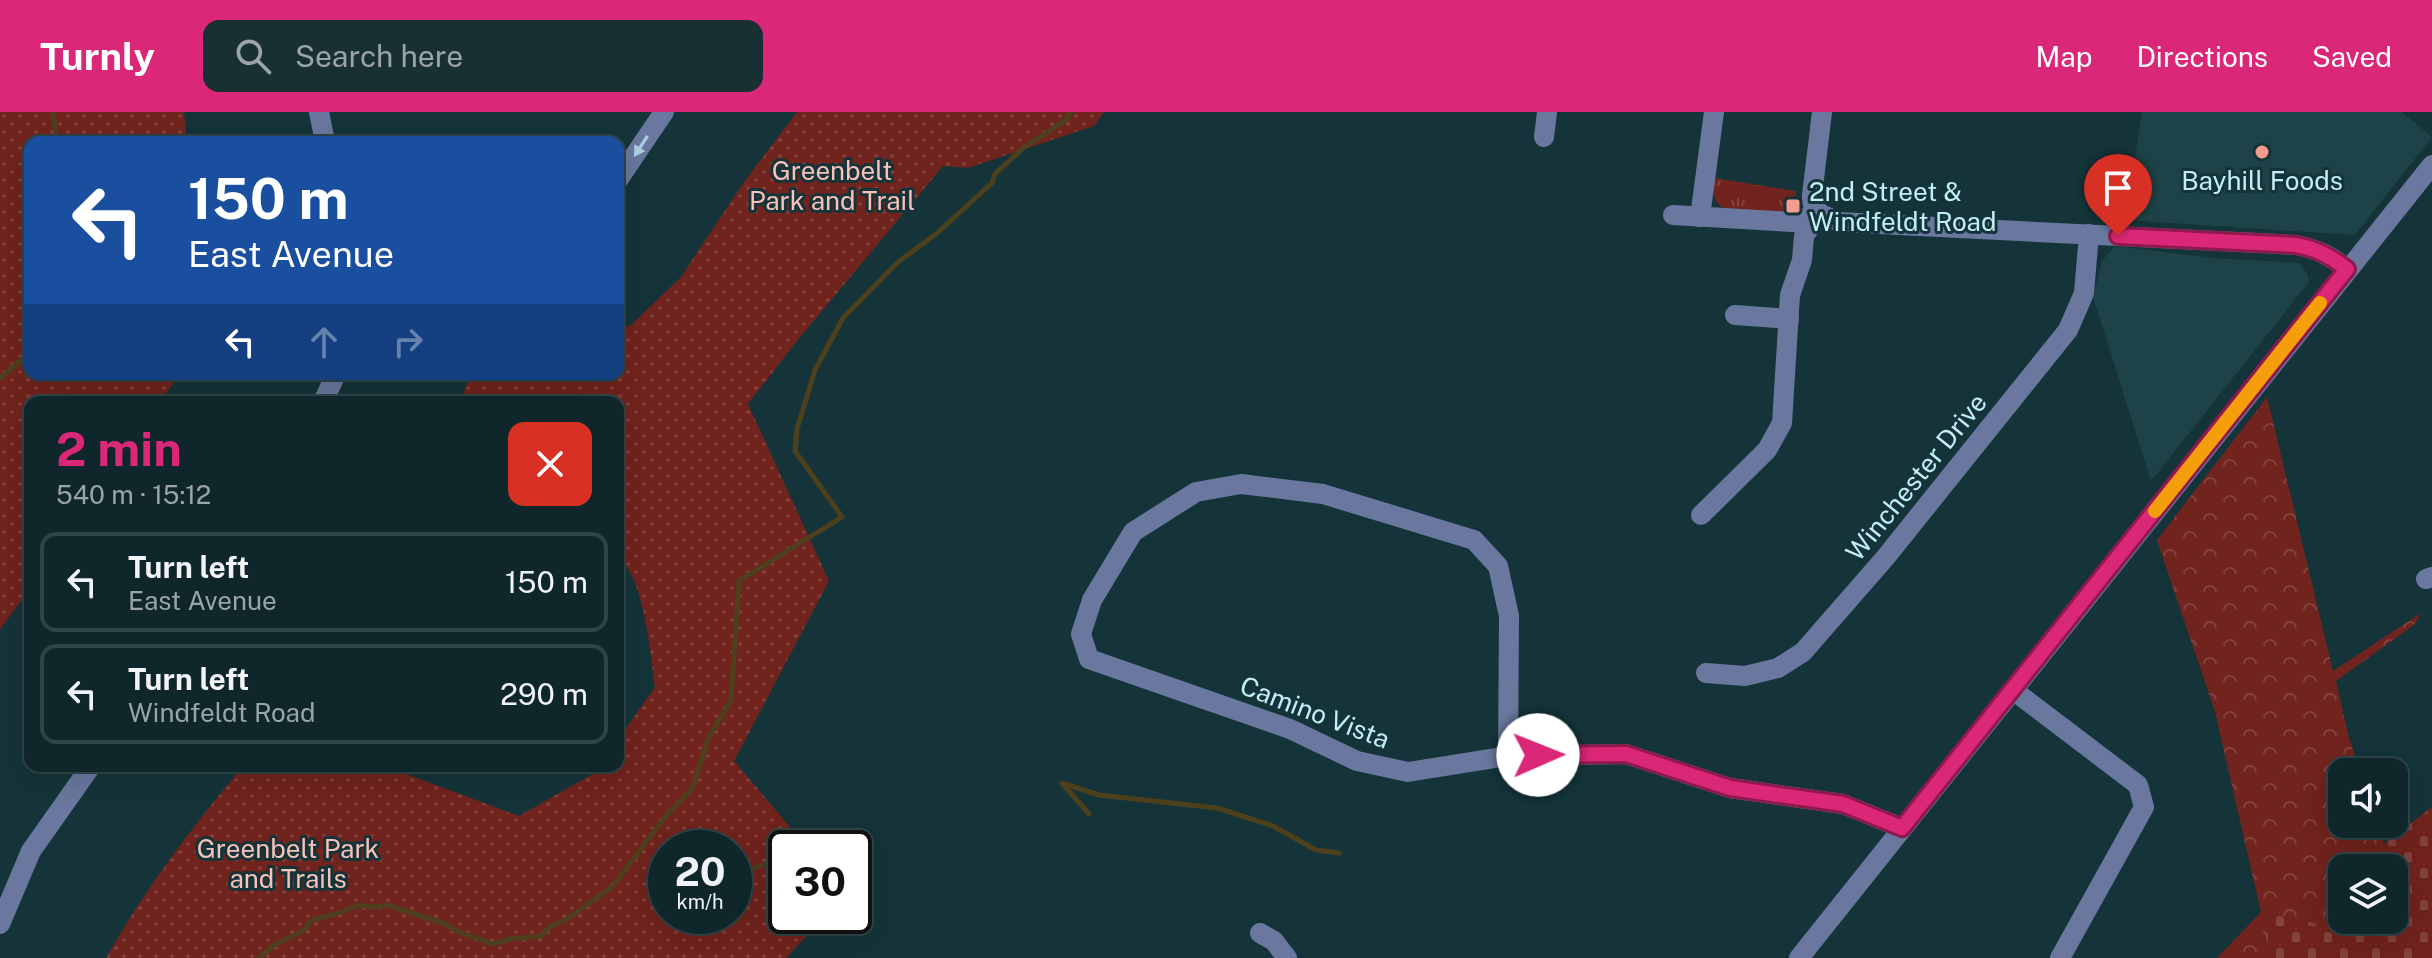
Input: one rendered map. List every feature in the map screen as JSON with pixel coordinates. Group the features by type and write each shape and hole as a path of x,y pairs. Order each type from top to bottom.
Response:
{"street":[{"path":"319,112 324,136"},
{"path":"624,171 664,112"},
{"path":"1544,137 1547,112"},
{"path":"1700,217 1714,112"},
{"path":"1822,112 1812,202 1819,213 1839,222 2296,245 2331,256 2347,269"},
{"path":"1799,958 2432,165"},
{"path":"1673,215 1793,222 1819,213"},
{"path":"1701,515 1767,450 1782,423 1790,295 1802,260 1804,236 1819,213"},
{"name":"Winchester Drive","path":"1706,673 1745,676 1778,668 1803,652 1885,558 2068,330 2084,293 2089,234"},
{"path":"1735,315 1789,319"},
{"name":"Camino Vista","path":"1508,756 1509,616 1498,566 1474,540 1323,494 1241,484 1196,492 1133,532 1092,600 1081,634 1089,659 1290,729 1357,761 1408,772 1508,756 1626,754 1730,788 1843,804 1902,828"},
{"path":"2013,690 2138,785 2144,807 2060,958"},
{"path":"0,924 31,851 87,772"},
{"path":"1260,933 1274,941 1287,958"}],"shaded area":[{"path":"2142,112 2402,112 2432,137 2355,235 2125,220"},
{"path":"2115,246 2212,258 2299,263 2307,273 2309,282 2151,481 2093,297 2102,261"}],"green space":[{"path":"0,112 184,112 186,136 24,136 24,380 176,380 164,396 24,396 24,597 0,629"},
{"name":"Greenbelt Park and Trails","path":"797,112 1104,112 1094,126 968,168 943,166 748,404 829,581 734,761 793,830 768,830 768,934 808,934 786,958 106,958 170,859 238,772 401,772 519,816 596,772 624,772 624,731 655,687 640,598 624,564 624,396 462,396 469,380 624,380 624,327 630,326 681,277 744,182"},
{"path":"1714,178 1796,191 1794,210 1789,213 1723,208 1715,199"},
{"path":"2267,397 2333,671 2421,613 2415,624 2336,681 2356,758 2328,758 2328,838 2382,838 2384,844 2392,838 2408,838 2408,826 2432,807 2432,958 2217,958 2261,912 2215,712 2157,540"},
{"path":"2432,807 2432,958 2270,958 2261,912 2322,925 2328,905 2328,934 2408,934 2408,854 2357,854 2383,845 2392,838 2408,838 2408,826"}],"waterway":[{"path":"53,112 58,136"},
{"path":"259,958 273,946 303,931 312,920 359,905 387,905 446,924 493,944 541,936 549,927 567,919 613,886 665,817 692,789 708,739 731,700 739,581 842,517 795,451 797,429 815,370 843,318 898,262 936,234 992,183 995,174 1023,148 1063,122 1072,112"},
{"path":"0,378 24,357"},
{"path":"1089,814 1062,783 1099,795 1217,808 1273,826 1316,850 1339,853"},
{"path":"752,869 768,863"}],"slow traffic":[{"path":"2155,511 2320,303"}],"place":[{"name":"Bayhill Foods","path":"2262,152"},
{"name":"2nd Street & Windfeldt Road","path":"1793,206"}],"route":[{"path":"1538,755 1626,754 1730,788 1843,804 1902,828 2347,269 2331,256 2296,245 2118,236"}],"park label":[{"name":"Greenbelt Park and Trail","path":"832,185"}]}
